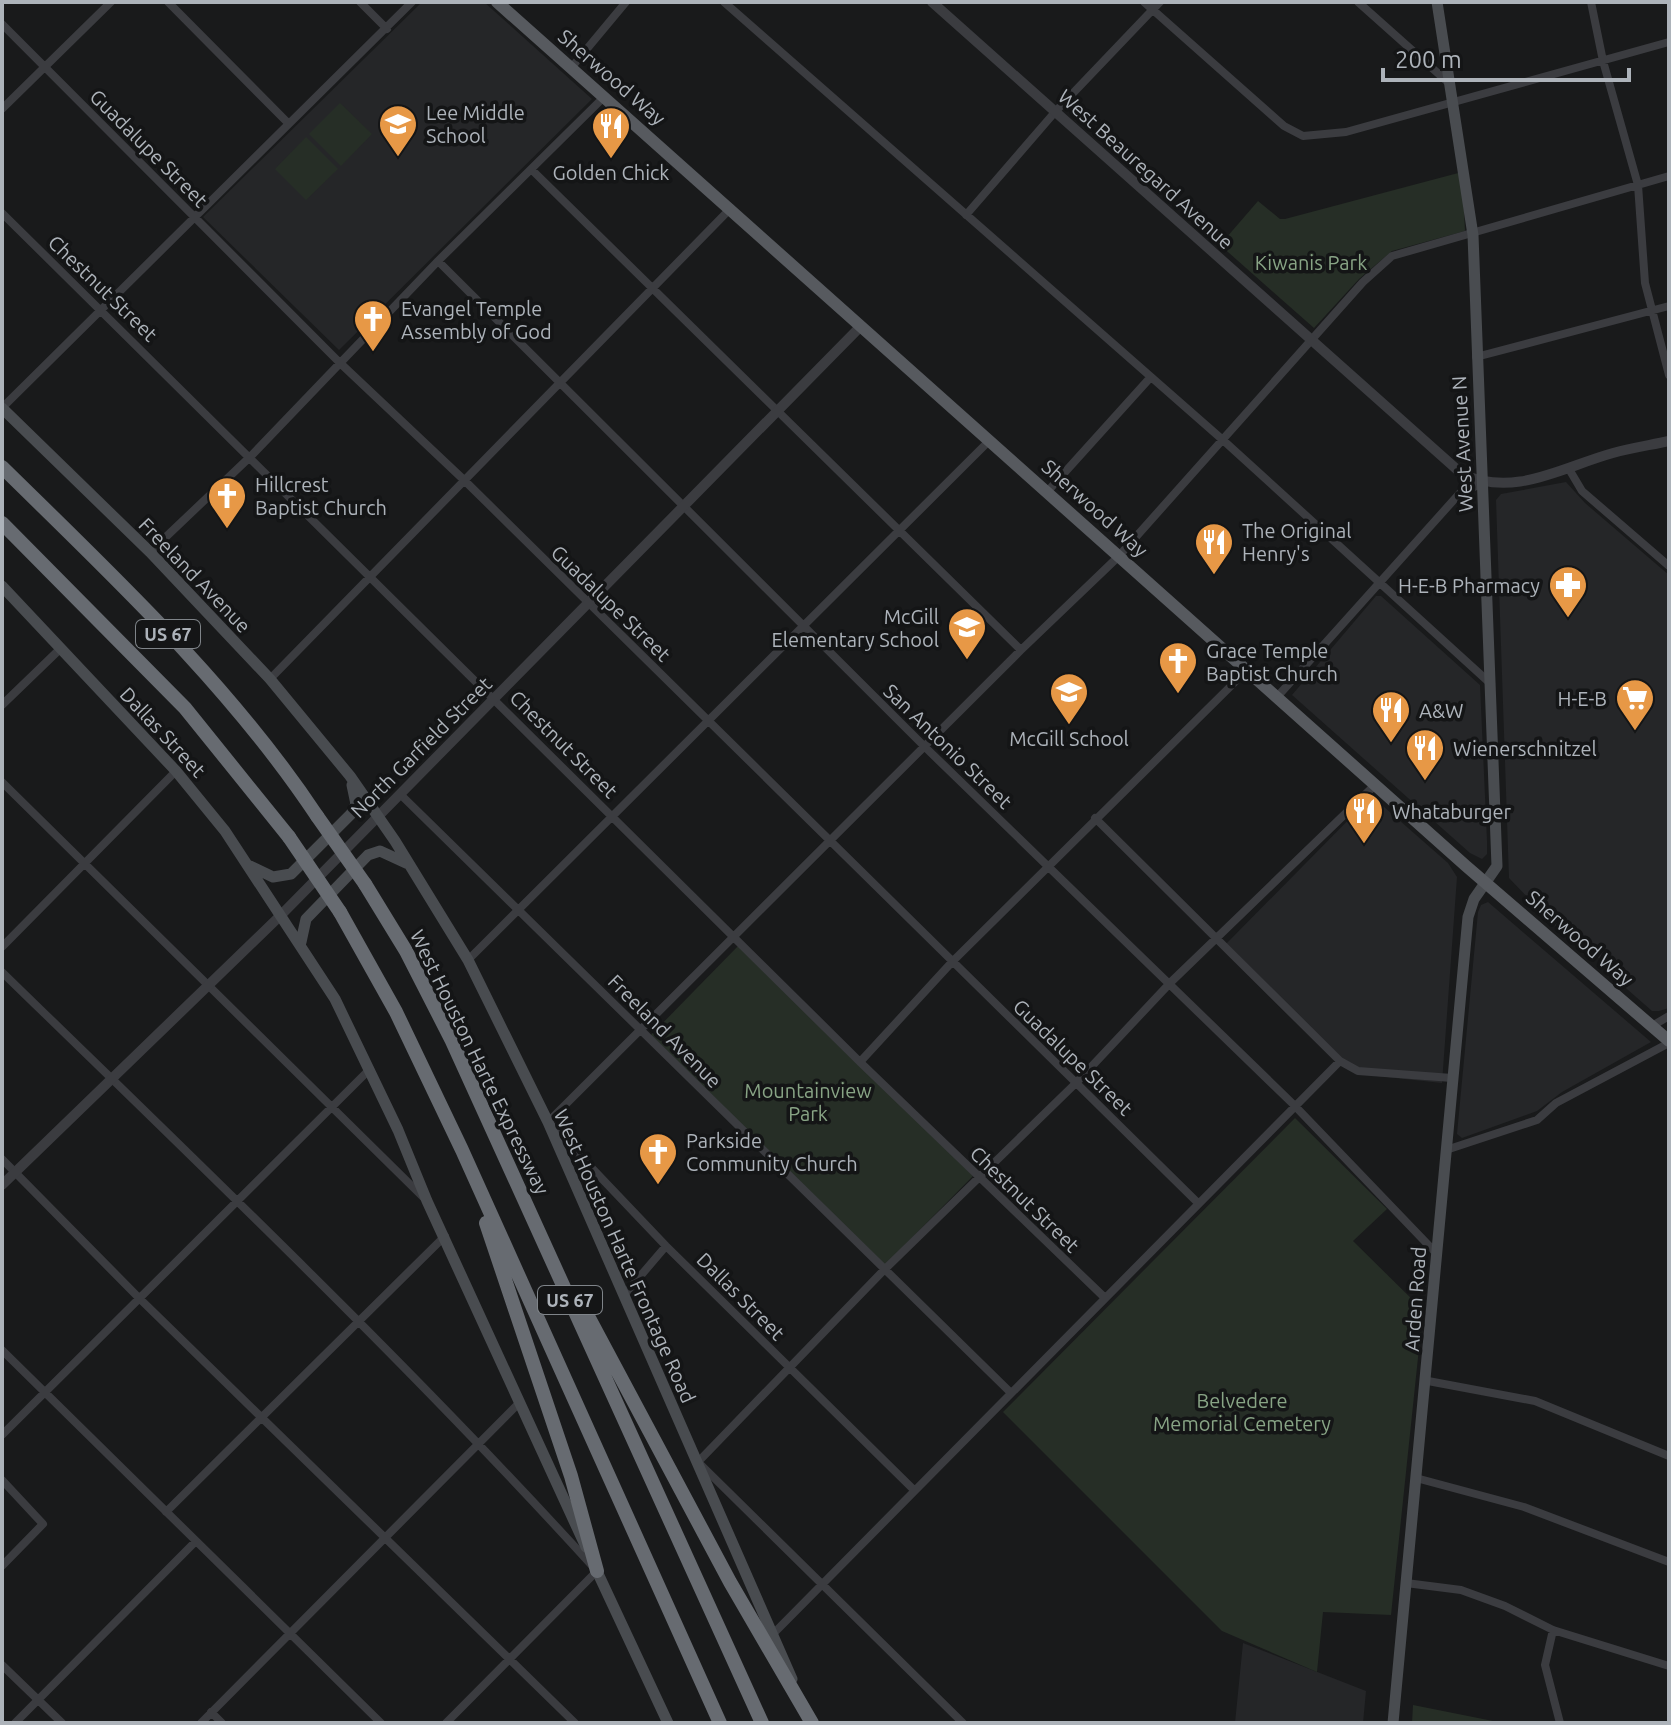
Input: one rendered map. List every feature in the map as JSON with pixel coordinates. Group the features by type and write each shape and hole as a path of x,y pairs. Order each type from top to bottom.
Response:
{"highway":[{"path":"2,458 63,527"},
{"name":"West Houston Harte Expressway","path":"2,467 216,683 283,765 365,884 406,951 507,1159 762,1723"},
{"name":"US 67","path":"2,523 185,708 289,837 340,912 396,1012 462,1150 720,1723"},
{"path":"2,534 88,611"},
{"path":"462,1150 571,1476 597,1571"},
{"path":"507,1159 730,1582 812,1723"}],"main road":[{"name":"Sherwood Way","path":"497,2 1118,557 1669,1042"},
{"name":"West Avenue N","path":"1437,2 1473,235 1497,866 1486,883"},
{"name":"Freeland Avenue","path":"2,408 150,552 270,679 350,776 378,817"},
{"name":"Dallas Street","path":"2,586 176,771 250,866 282,914"},
{"path":"250,866 273,877 291,874 351,814 356,804 350,776"},
{"name":"West Houston Harte Frontage Road","path":"378,817 468,960 548,1122 625,1294 663,1391 775,1632 812,1723"},
{"path":"301,944 306,919 368,855 380,851 410,865"},
{"name":"Arden Road","path":"1393,1723 1428,1381 1436,1253 1468,917 1474,899 1486,883"},
{"path":"282,914 335,999 370,1069 518,1404 668,1723"}],"street":[{"path":"2,109 111,2"},
{"path":"168,2 288,123"},
{"path":"360,2 387,29"},
{"path":"2,408 412,2"},
{"path":"571,68 626,2"},
{"path":"724,2 1149,379 1224,441 1377,584 1491,684"},
{"name":"West Beauregard Avenue","path":"932,2 1462,474 1483,483"},
{"path":"1144,2 1156,6 1284,126 1303,136 1346,132 1669,42"},
{"path":"1358,2 1452,85"},
{"path":"1591,2 1603,61 1638,185 1651,311 1669,375"},
{"path":"966,215 1055,112 1156,6"},
{"name":"Guadalupe Street","path":"2,24 339,362 464,480 1198,1203"},
{"path":"150,552 251,456 438,261 604,97"},
{"path":"532,170 1021,650"},
{"path":"548,1122 1118,557 1363,282 1392,256 1669,176"},
{"path":"270,679 731,208"},
{"name":"Chestnut Street","path":"2,213 251,456 860,1062 1104,1297"},
{"name":"San Antonio Street","path":"438,261 685,504 926,748 1171,982 1436,1253"},
{"path":"1476,357 1669,306"},
{"name":"North Garfield Street","path":"2,1185 282,914 860,327"},
{"path":"1047,492 1149,379"},
{"path":"468,960 989,441"},
{"path":"1277,697 1460,493 1483,483 1545,478 1613,453 1669,441"},
{"path":"1569,469 1582,491 1669,566"},
{"path":"2,705 60,649"},
{"path":"860,1062 952,962 1247,670"},
{"path":"2,947 176,771"},
{"path":"2,782 427,1201"},
{"path":"963,1723 822,1588 698,1462 883,1271 1077,1082 1171,982 1217,941 1375,785"},
{"name":"Freeland Avenue","path":"400,794 640,1033 1010,1392"},
{"path":"1095,818 1340,1061 1358,1071 1452,1078"},
{"path":"2,972 358,1319 480,1442 597,1571 506,1659 446,1723"},
{"path":"1652,1026 1669,1016"},
{"path":"1446,1150 1537,1120 1556,1103 1669,1042"},
{"path":"775,1632 822,1588 1010,1392 1340,1061"},
{"path":"2,1435 370,1069"},
{"name":"Dallas Street","path":"548,1122 666,1246 914,1490"},
{"path":"2,1159 139,1298 575,1723"},
{"path":"166,1512 445,1236"},
{"path":"625,1294 666,1246"},
{"path":"2,1350 381,1723"},
{"path":"1428,1381 1535,1401 1669,1456"},
{"path":"201,1723 518,1404"},
{"path":"1416,1478 1524,1507 1669,1562"},
{"path":"2,1480 43,1524 2,1566"},
{"path":"15,1723 195,1542"},
{"path":"1406,1583 1461,1590 1505,1606 1553,1630 1669,1666"},
{"path":"1553,1630 1545,1665 1560,1723"},
{"path":"2,1665 62,1723"},
{"path":"211,1712 222,1723"}],"shaded area":[{"name":"Lee Middle School","path":"422,2 484,2 592,99 339,350 203,217"},
{"path":"1566,482 1585,503 1669,575 1669,1008 1659,1011 1652,1011 1603,968 1602,961 1589,950 1582,950 1562,933 1509,878 1496,500 1501,494"},
{"path":"1376,596 1381,596 1480,685 1487,841 1487,854 1482,859 1470,853 1292,695"},
{"path":"1375,799 1448,863 1457,877 1442,1083 1358,1074 1226,944 1368,800"},
{"path":"1488,902 1651,1042 1562,1092 1537,1111 1462,1138 1457,1134 1478,912 1481,905"},
{"path":"1243,1643 1366,1691 1363,1723 1235,1723"}],"green space":[{"path":"340,103 372,134 341,166 309,134"},
{"path":"306,137 338,169 306,200 275,169"},
{"name":"Kiwanis Park","path":"1462,172 1465,231 1392,251 1359,279 1314,328 1220,245 1258,201 1280,219 1285,219"},
{"name":"Mountainview Park","path":"739,945 973,1176 884,1266 651,1035"},
{"name":"Belvedere Memorial Cemetery","path":"1295,1118 1387,1209 1353,1241 1423,1310 1391,1615 1323,1612 1317,1672 1222,1631 1003,1412"},
{"path":"1413,1705 1503,1723 1412,1723"}],"place":[{"name":"Lee Middle School","path":"398,158"},
{"name":"Golden Chick","path":"611,160"},
{"name":"Evangel Temple Assembly of God","path":"373,353"},
{"name":"Hillcrest Baptist Church","path":"227,530"},
{"name":"The Original Henry's","path":"1214,576"},
{"name":"H-E-B Pharmacy","path":"1568,619"},
{"name":"McGill Elementary School","path":"967,661"},
{"name":"Grace Temple Baptist Church","path":"1178,695"},
{"name":"McGill School","path":"1069,726"},
{"name":"H-E-B","path":"1635,732"},
{"name":"A&W","path":"1391,744"},
{"name":"Wienerschnitzel","path":"1425,782"},
{"name":"Whataburger","path":"1364,845"},
{"name":"Parkside Community Church","path":"658,1186"}]}
